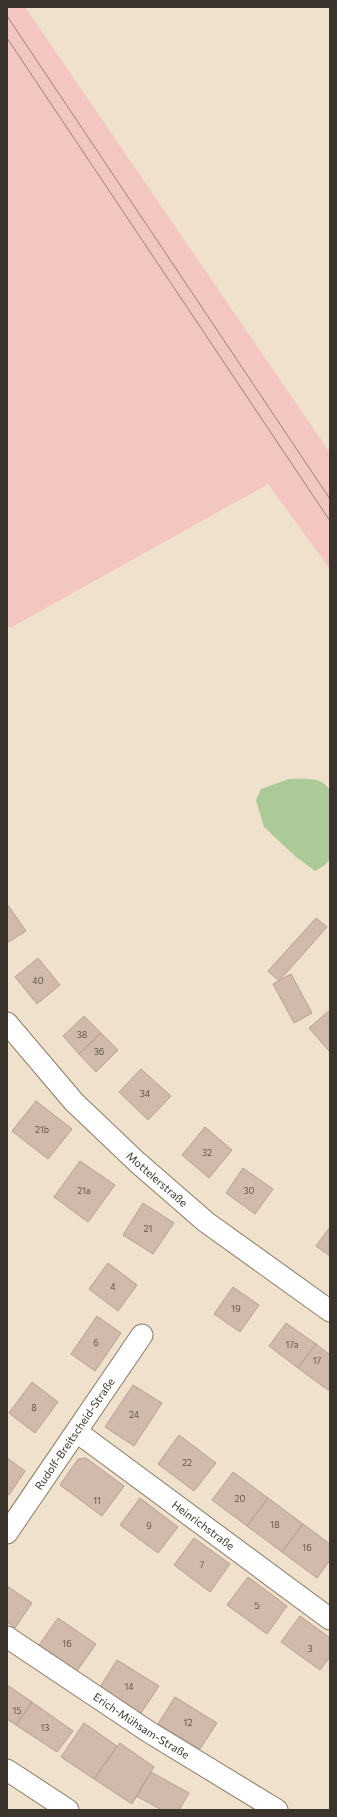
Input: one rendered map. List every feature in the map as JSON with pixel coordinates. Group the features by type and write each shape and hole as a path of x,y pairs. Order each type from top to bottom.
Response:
{"street":[{"name":"Mottelerstraße","path":"7,1023 74,1102 137,1162 206,1222 330,1311"},
{"name":"Rudolf-Breitscheid-Straße","path":"7,1532 77,1432 142,1335"},
{"name":"Heinrichstraße","path":"77,1432 330,1618"},
{"name":"Erich-Mühsam-Straße","path":"7,1637 149,1732 277,1810"},
{"path":"7,1770 68,1810"}],"shaded area":[{"path":"7,7 25,7 330,453 330,569 268,484 12,627 7,626"},
{"path":"289,779 312,779 323,783 330,791 330,859 325,865 315,871 295,856 264,827 256,800 261,789"}],"building":[{"path":"7,904 26,931 7,943"},
{"path":"316,918 327,927 279,981 268,971"},
{"path":"38,958 60,985 37,1004 15,977"},
{"path":"291,974 312,1013 294,1023 273,984"},
{"path":"330,1010 330,1052 309,1028"},
{"path":"84,1016 101,1033 79,1054 63,1036"},
{"path":"101,1033 118,1050 96,1072 79,1054"},
{"path":"141,1069 171,1096 148,1120 119,1092"},
{"path":"36,1101 72,1129 48,1159 12,1131"},
{"path":"205,1127 232,1150 209,1178 182,1155"},
{"path":"80,1161 115,1185 88,1222 54,1197"},
{"path":"243,1168 273,1189 255,1214 226,1193"},
{"path":"143,1203 174,1223 153,1254 123,1235"},
{"path":"330,1227 330,1256 316,1246"},
{"path":"108,1263 137,1285 118,1311 89,1289"},
{"path":"233,1287 259,1305 240,1332 214,1314"},
{"path":"97,1316 121,1333 95,1371 71,1354"},
{"path":"286,1323 316,1344 298,1368 269,1346"},
{"path":"316,1344 330,1355 330,1387 328,1390 298,1368"},
{"path":"32,1382 58,1402 35,1433 9,1413"},
{"path":"133,1385 162,1403 134,1446 105,1427"},
{"path":"179,1435 216,1463 194,1491 158,1464"},
{"path":"7,1458 25,1471 9,1495 7,1494"},
{"path":"86,1458 124,1486 102,1516 60,1485 78,1459"},
{"path":"233,1472 268,1498 247,1526 212,1500"},
{"path":"140,1498 178,1527 158,1553 120,1525"},
{"path":"268,1498 303,1524 282,1552 247,1526"},
{"path":"303,1524 330,1544 330,1560 317,1578 282,1552"},
{"path":"194,1538 230,1564 210,1592 174,1565"},
{"path":"248,1577 287,1606 267,1634 227,1605"},
{"path":"7,1586 32,1603 15,1628 7,1622"},
{"path":"300,1616 330,1638 330,1657 320,1670 281,1642"},
{"path":"58,1618 96,1644 77,1671 39,1645"},
{"path":"117,1660 159,1686 141,1713 100,1687"},
{"path":"7,1685 32,1702 16,1725 7,1719"},
{"path":"175,1697 217,1723 200,1749 158,1724"},
{"path":"32,1702 73,1731 57,1752 16,1725"},
{"path":"84,1723 117,1746 94,1779 61,1757"},
{"path":"120,1743 154,1767 132,1804 94,1779"},
{"path":"151,1772 189,1793 179,1810 162,1810 136,1796"}],"tram line":[{"path":"7,16 330,499"},
{"path":"7,38 330,521"}]}
